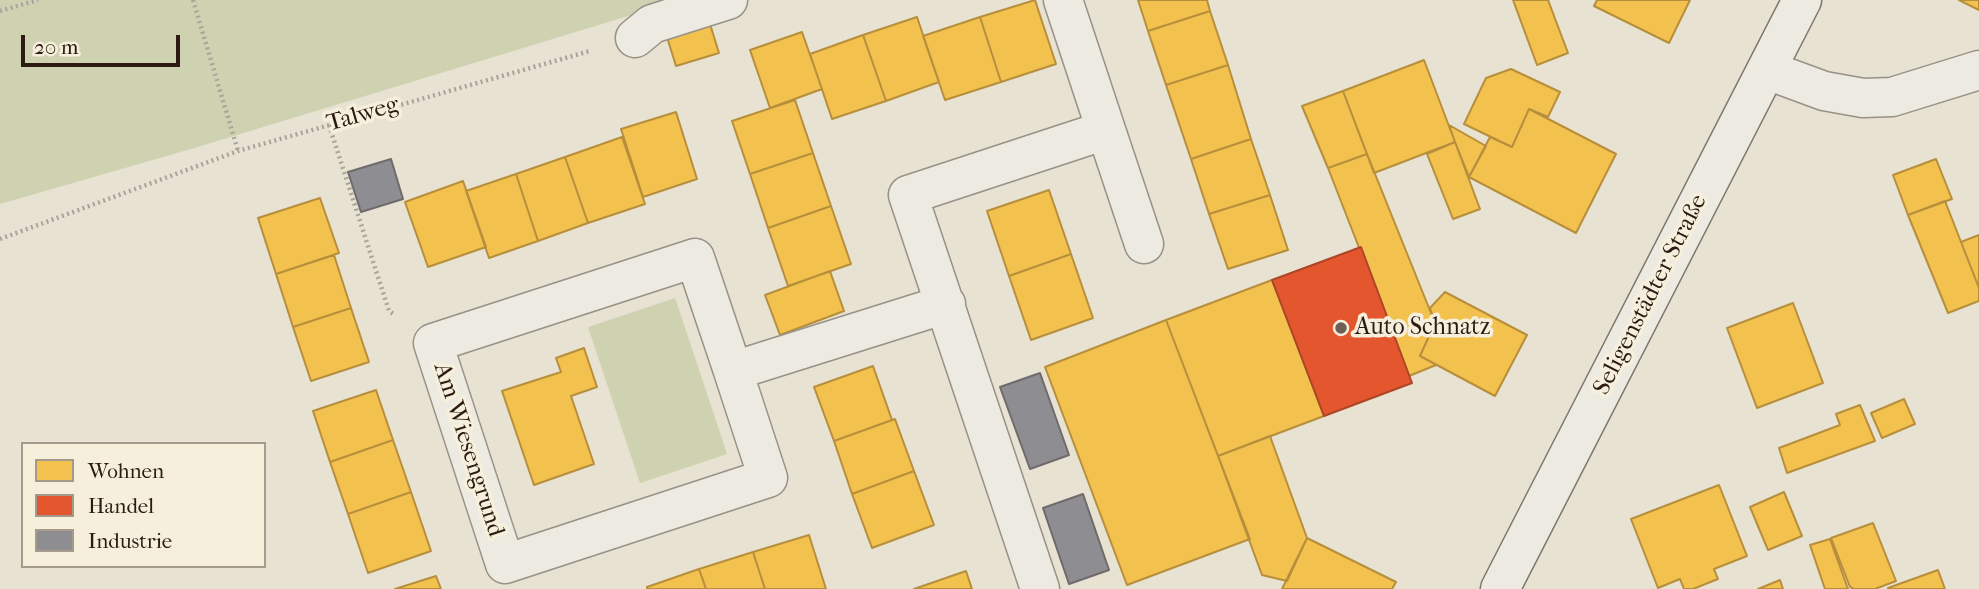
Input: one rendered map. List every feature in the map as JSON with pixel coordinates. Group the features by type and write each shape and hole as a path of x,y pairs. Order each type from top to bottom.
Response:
{"street":[{"path":"635,38 652,24 728,0"},
{"path":"1063,0 1144,244"},
{"name":"Seligenstädter Straße","path":"1500,589 1802,0"},
{"path":"1767,70 1824,91 1863,98 1892,97 1979,70"},
{"path":"1040,589 908,195 1106,130"},
{"name":"Am Wiesengrund","path":"695,258 733,371 768,478 505,564 433,343 695,258"},
{"path":"733,371 946,304"}],"path":[{"path":"0,11 38,0"},
{"path":"193,0 238,151"},
{"name":"Talweg","path":"0,239 238,151 635,38"},
{"path":"329,125 389,311 433,343"}],"green space":[{"path":"0,0 681,0 191,149 0,204"},
{"path":"675,298 727,454 640,483 588,327"}],"building: Wohnen":[{"path":"1035,0 1056,64 1001,82 980,17"},
{"path":"1138,0 1207,0 1210,11 1148,31"},
{"path":"1513,0 1548,0 1568,53 1537,65"},
{"path":"1597,0 1690,0 1669,43 1594,6"},
{"path":"1959,0 1979,0 1979,10"},
{"path":"1210,11 1228,65 1166,85 1148,31"},
{"path":"917,17 939,82 886,101 863,35"},
{"path":"980,17 1001,82 945,100 923,36"},
{"path":"710,24 719,53 676,66 667,37"},
{"path":"802,32 822,89 770,108 750,50"},
{"path":"863,35 886,101 832,119 810,54"},
{"path":"1424,60 1455,142 1374,173 1343,91"},
{"path":"1228,65 1251,139 1191,159 1166,85"},
{"path":"1511,69 1560,92 1548,117 1529,109 1512,147 1464,124 1486,78"},
{"path":"1343,91 1367,154 1328,168 1302,106"},
{"path":"795,100 813,153 750,174 732,121"},
{"path":"1529,109 1616,154 1576,233 1469,177 1490,137 1512,147"},
{"path":"676,112 697,179 643,197 621,129"},
{"path":"1449,125 1486,146 1469,177 1455,142"},
{"path":"622,137 645,204 588,223 565,157"},
{"path":"1251,139 1270,195 1209,214 1191,159"},
{"path":"1455,142 1480,209 1453,219 1427,154"},
{"path":"813,153 831,206 768,228 750,174"},
{"path":"1367,154 1435,323 1420,356 1436,365 1409,376 1328,168"},
{"path":"565,157 588,223 538,241 516,174"},
{"path":"1936,159 1952,199 1908,215 1893,175"},
{"path":"516,174 538,241 489,258 466,191"},
{"path":"463,181 486,247 428,267 405,202"},
{"path":"1049,190 1071,254 1009,276 987,211"},
{"path":"1270,195 1288,250 1228,269 1209,214"},
{"path":"320,198 339,253 276,274 258,218"},
{"path":"1945,201 1979,288 1979,301 1948,313 1908,215"},
{"path":"831,206 851,264 788,286 768,228"},
{"path":"1979,235 1979,288 1961,242"},
{"path":"1071,254 1093,318 1031,340 1009,276"},
{"path":"334,255 351,308 293,327 276,274"},
{"path":"830,271 844,311 780,335 765,295"},
{"path":"1272,280 1324,416 1218,456 1166,320"},
{"path":"1445,292 1527,335 1495,396 1420,356 1435,323 1430,308"},
{"path":"1793,303 1823,383 1757,408 1727,328"},
{"path":"351,308 369,362 311,381 293,327"},
{"path":"1166,320 1250,539 1127,585 1045,367"},
{"path":"584,348 597,387 571,396 594,464 534,485 502,391 561,372 556,358"},
{"path":"873,366 892,420 834,441 814,387"},
{"path":"376,390 393,440 330,462 313,411"},
{"path":"1904,399 1915,424 1882,438 1871,413"},
{"path":"1860,405 1875,441 1787,473 1779,448 1840,425 1836,414"},
{"path":"895,419 914,471 852,494 834,441"},
{"path":"1270,436 1307,538 1287,581 1262,575 1218,456"},
{"path":"393,440 411,492 348,514 330,462"},
{"path":"914,471 934,525 872,548 852,494"},
{"path":"1719,485 1747,556 1714,569 1718,579 1693,589 1684,589 1680,579 1658,588 1631,519"},
{"path":"411,492 431,551 368,573 348,514"},
{"path":"1784,492 1802,536 1768,550 1750,507"},
{"path":"1873,523 1896,581 1875,589 1854,589 1850,587 1831,538"},
{"path":"809,535 826,589 765,589 753,552"},
{"path":"1307,538 1396,582 1392,589 1282,589"},
{"path":"1830,539 1848,589 1825,589 1810,545"},
{"path":"753,552 765,589 706,589 699,569"},
{"path":"699,569 706,589 647,589 647,587"},
{"path":"1938,570 1945,589 1888,589 1888,588"},
{"path":"966,571 972,589 914,589"},
{"path":"436,576 441,589 395,589"},
{"path":"1780,580 1783,589 1758,589"}],"building: Handel":[{"name":"Auto Schnatz","path":"1361,247 1412,383 1324,416 1272,280"}],"building: Industrie":[{"path":"391,159 403,199 361,212 348,172"},
{"path":"1040,373 1069,455 1030,469 1000,387"},
{"path":"1083,494 1109,570 1069,584 1043,508"}],"place":[{"name":"Auto Schnatz","path":"1341,328"}]}
